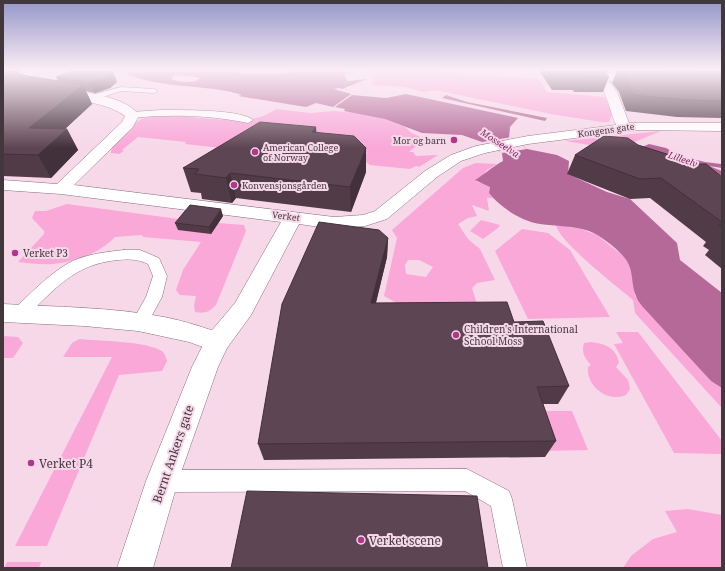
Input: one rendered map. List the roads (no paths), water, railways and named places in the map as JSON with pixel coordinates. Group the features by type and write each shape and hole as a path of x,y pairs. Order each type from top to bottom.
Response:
{"street":[{"path":"61,189 128,124 132,115 125,109 104,100 75,96"},
{"path":"612,96 624,127"},
{"name":"Kongens gate","path":"490,147 624,127 722,127"},
{"path":"546,138 563,145 583,147"},
{"name":"Verket","path":"3,185 61,189 334,223 351,223 381,215 431,174 456,158 490,147"},
{"name":"Bernt Ankers gate","path":"135,568 162,481 201,376 218,342 243,309 293,217"},
{"path":"11,314 112,318 196,333 218,342"}],"lane":[{"path":"91,98 99,96"},
{"path":"132,115 178,113 234,116 248,120"},
{"path":"11,314 39,295 74,267 95,260 118,255 141,255 154,260 160,276 154,297 140,322"},
{"path":"162,481 467,480 501,499 515,568"}],"water":[{"path":"238,96 349,96 333,107 316,103 306,107"},
{"name":"Mosseelva","path":"351,96 386,98 398,96 414,96 518,118 510,127 509,138 511,137 527,149 557,155 569,161 568,174 607,192 630,199 677,243 680,260 722,293 722,388 711,381 642,306 634,291 631,270 627,261 611,245 598,236 583,229 540,224 519,217 505,209 494,199 489,193 490,187 475,180 503,161 502,153 485,143 462,135 422,133 385,119 344,111 345,109 335,107"},
{"path":"448,96 467,102 547,118 545,121 442,98"},
{"name":"Lilleelv","path":"649,144 666,148 680,156 721,164 722,168 709,166 722,171 722,176 640,148"}],"place":[{"name":"Mor og barn","path":"454,140"},
{"name":"American College of Norway","path":"255,152"},
{"name":"Konvensjonsgården","path":"234,185"},
{"name":"Verket P3","path":"15,253"},
{"name":"Children's International School Moss","path":"456,335"},
{"name":"Verket P4","path":"31,463"},
{"name":"Verket scene","path":"361,540"}]}
